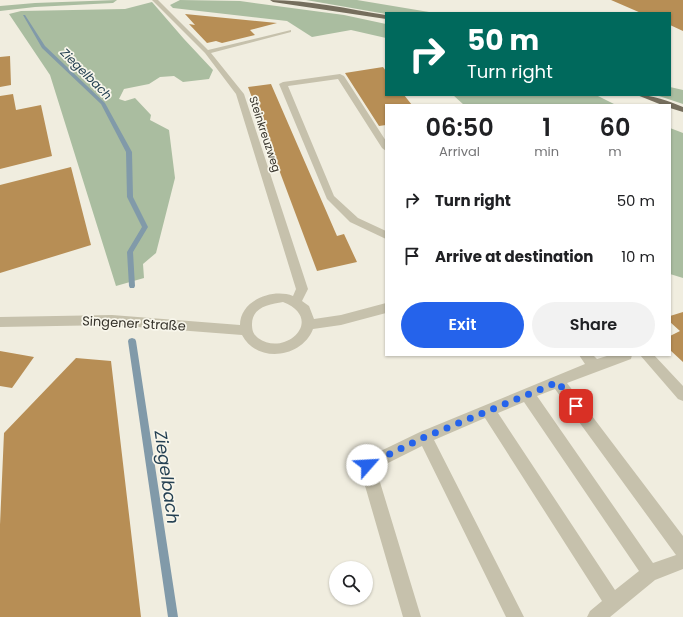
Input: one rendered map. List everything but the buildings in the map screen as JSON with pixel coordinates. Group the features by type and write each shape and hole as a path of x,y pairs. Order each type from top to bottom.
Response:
{"main road":[{"path":"273,0 325,7 385,18"},
{"path":"644,96 667,104"},
{"path":"671,105 683,110"}],"street":[{"name":"Steinkreuzweg","path":"155,0 207,52 240,94 302,289 296,301"},
{"path":"207,52 289,31"},
{"path":"385,146 340,76 283,84 330,198 354,220 385,235"},
{"path":"272,298 284,298 296,301 304,308 308,316 308,325 304,335 296,343 284,348 271,349 258,346 250,339 245,330 245,320 250,310 260,302 272,298"},
{"path":"308,325 341,320 385,308"},
{"name":"Singener Straße","path":"0,322 112,320 245,330"},
{"path":"412,617 367,465 425,437 558,382 589,361 620,356"},
{"path":"647,356 683,395"},
{"path":"558,382 683,550"},
{"path":"527,394 650,573"},
{"path":"488,410 613,603"},
{"path":"425,437 515,617"},
{"path":"596,617 650,573 683,561"}],"green space":[{"path":"117,0 113,3 35,7 0,11 0,6 35,3"},
{"path":"180,0 240,1 344,15 385,24 385,38 351,30 312,37 287,21 173,8 170,5"},
{"path":"306,0 357,0 429,12 385,12 385,14"},
{"path":"152,2 213,70 209,79 183,82 174,76 160,77 149,84 124,89 119,99 125,101 135,98 151,115 150,120 169,130 175,178 156,253 143,264 144,278 116,286 50,75 9,14 21,11 125,9"},
{"path":"671,87 683,90 683,104 659,96 671,96"},
{"path":"454,96 598,96 614,104 463,104"},
{"path":"671,128 683,133 683,278 671,274"}],"waterway":[{"name":"Ziegelbach","path":"24,16 43,47 103,103 129,152 130,197 145,227 130,252 132,286"},
{"name":"Ziegelbach","path":"132,341 173,617"}],"route":[{"path":"367,465 425,437 558,382 576,406"}]}
